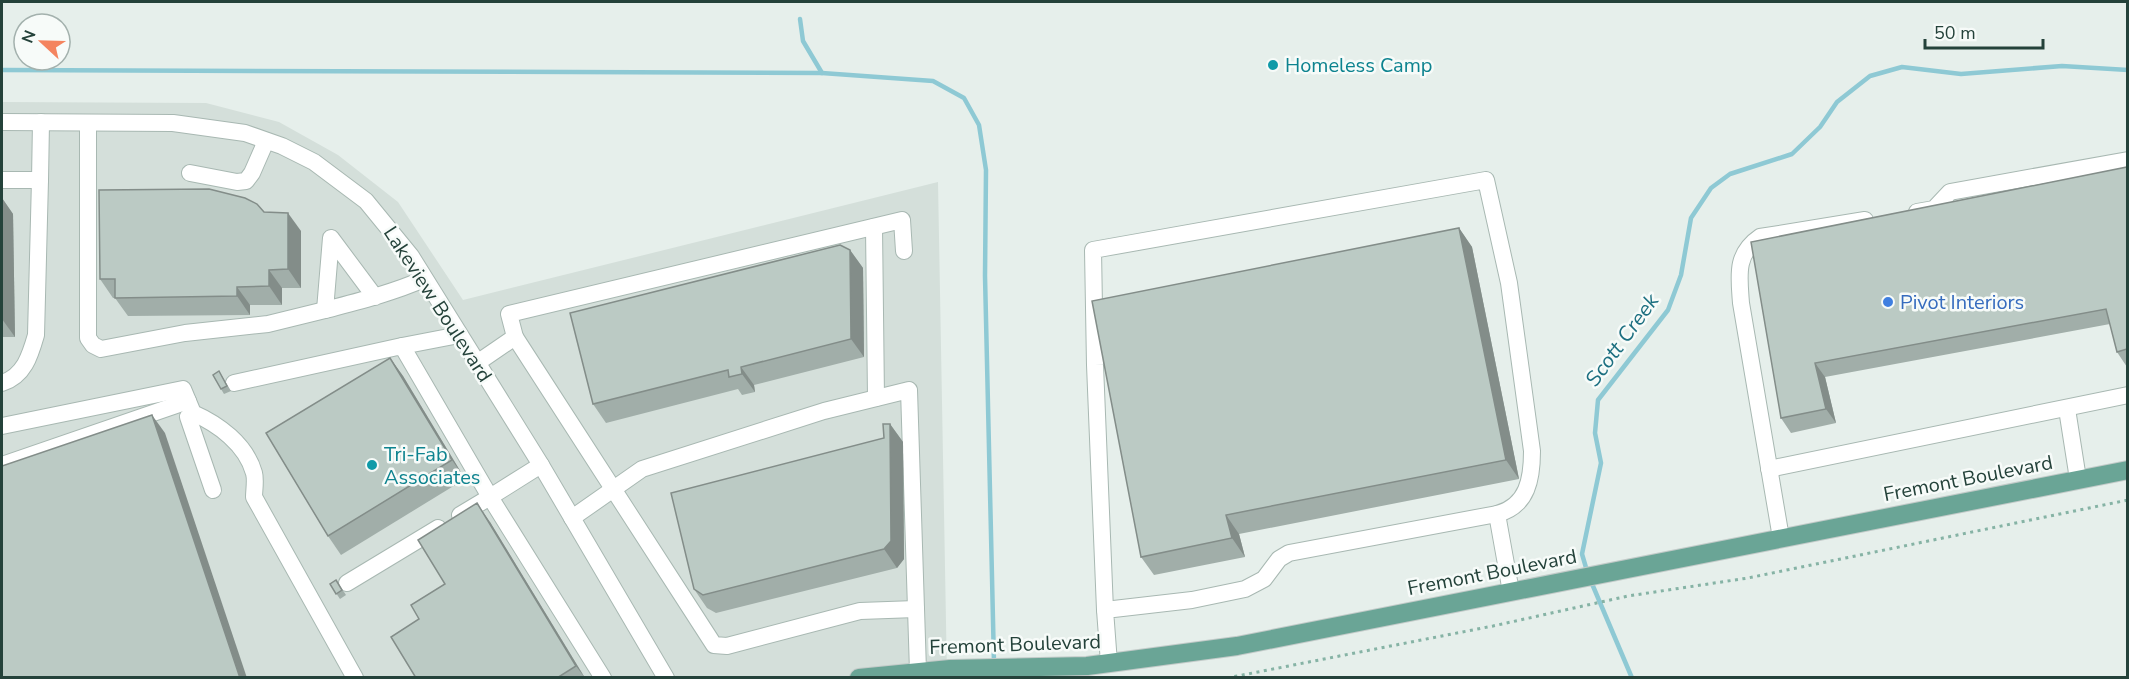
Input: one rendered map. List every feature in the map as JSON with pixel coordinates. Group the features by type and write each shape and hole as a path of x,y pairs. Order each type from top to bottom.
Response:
{"main road":[{"name":"Fremont Boulevard","path":"859,678 938,670 1109,663 1237,646 2127,470"}],"street":[{"name":"Lakeview Boulevard","path":"2,122 210,126 266,141 314,162 366,201 405,248 541,465 666,678"},
{"path":"2,383 22,369 29,359 36,335 41,122"},
{"path":"88,123 88,338 93,345 101,349 185,333 252,327 375,297 424,279"},
{"path":"190,173 237,182 246,181 266,141"},
{"path":"1781,538 1741,303 1738,272 1747,246 1760,237 1934,209 1950,192 2127,160"},
{"path":"2,180 40,180"},
{"path":"1105,610 1192,600 1245,589 1264,579 1280,559 1289,553 1497,514 1516,506 1526,493 1532,476 1532,451 1509,283 1486,180 1093,250 1095,365 1105,610 1109,663"},
{"path":"904,251 902,220 509,314 515,337 714,645 727,646 860,611 916,609"},
{"path":"874,227 876,398"},
{"path":"325,310 331,238 375,297"},
{"path":"234,383 459,335"},
{"path":"477,363 515,337"},
{"path":"402,346 490,497 603,678"},
{"path":"2,426 183,389 190,407 188,417 213,490"},
{"path":"572,518 642,469 824,411 909,390 916,609 909,673"},
{"path":"1769,469 2127,395"},
{"path":"2,465 190,407 217,424 235,441 254,473 254,497 355,678"},
{"path":"2067,409 2078,479"},
{"path":"347,583 541,465"},
{"path":"1497,514 1511,592"}],"path":[{"path":"1227,678 1628,596 1748,578 2127,500"}],"shaded area":[{"path":"2,102 206,103 279,122 338,155 398,202 463,300 938,182 947,677 2,678"}],"building":[{"path":"2127,167 2127,349 2117,352 2106,309 1815,363 1826,409 1781,418 1751,242"},
{"path":"209,189 245,198 257,204 264,212 288,213 288,269 269,270 269,286 237,287 237,296 115,298 115,279 100,279 99,190"},
{"path":"1459,228 1506,460 1226,515 1232,538 1141,557 1092,301"},
{"path":"840,245 850,250 851,339 741,367 742,374 729,377 728,370 593,404 570,313"},
{"name":"Tri-Fab Associates","path":"390,358 452,460 328,536 266,433"},
{"path":"219,371 227,386 221,389 213,375"},
{"path":"152,415 240,678 2,678 2,466"},
{"path":"883,424 890,424 891,541 884,549 703,595 694,589 671,493 884,438"},
{"path":"477,503 576,666 557,678 416,678 391,637 419,619 411,605 445,584 418,540"},
{"path":"336,580 342,590 336,594 330,584"}],"waterway":[{"path":"800,19 803,41 822,73"},
{"name":"Scott Creek","path":"1587,571 1582,554 1601,463 1595,433 1598,400 1668,310 1681,275 1691,218 1711,188 1730,174 1792,154 1820,127 1837,102 1870,76 1902,67 1961,74 2062,66 2128,70"},
{"path":"2,70 822,73 933,81 964,98 979,125 986,170 985,276 994,663"},
{"name":"Scott Creek","path":"1590,579 1632,678"}],"place":[{"name":"Homeless Camp","path":"1273,65"},
{"name":"Pivot Interiors","path":"1888,302"},
{"name":"Tri-Fab Associates","path":"372,465"}]}
